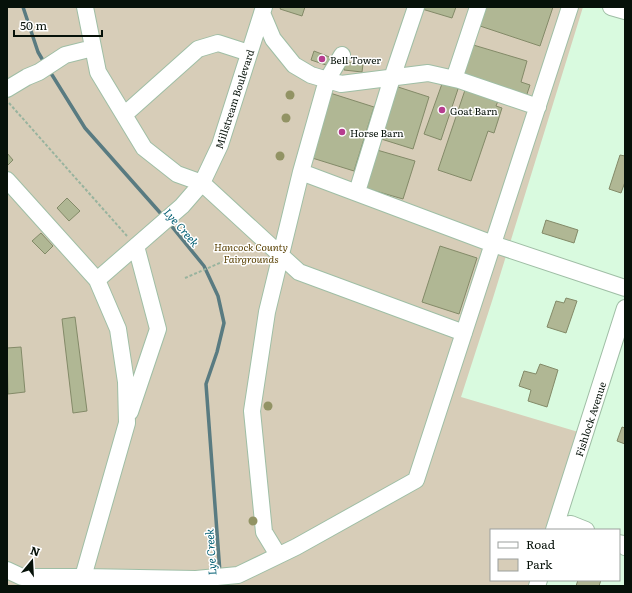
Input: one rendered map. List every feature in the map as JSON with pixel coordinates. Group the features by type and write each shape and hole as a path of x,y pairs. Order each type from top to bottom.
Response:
{"street":[{"path":"85,7 98,72 144,148 177,174 202,183 299,272 464,333"},
{"path":"357,192 392,78 416,7"},
{"path":"454,79 478,7"},
{"path":"7,570 22,576 82,582 196,579 238,575 416,480 570,7"},
{"path":"611,7 625,11"},
{"path":"263,10 273,39 294,65 311,75 341,84 428,73 454,79 538,107"},
{"name":"Millstream Boulevard","path":"97,280 182,206 202,183 220,145 263,10"},
{"path":"124,115 198,49 218,43 249,53"},
{"path":"7,89 27,77 39,72 65,55 93,48"},
{"path":"278,555 264,532 252,411 267,312 301,172 327,80 342,55"},
{"path":"301,172 493,244 625,288"},
{"path":"7,180 97,280 118,329 126,382 127,423"},
{"path":"82,582 127,423 158,329 142,241"},
{"name":"Fishlock Avenue","path":"555,528 625,308"},
{"path":"555,528 571,524 584,529"}],"path":[{"path":"7,100 142,241"},
{"path":"185,278 222,262"}],"green space":[{"name":"Hancock County Fairgrounds","path":"7,7 583,7 461,397 585,434 554,529 490,529 490,581 537,581 535,586 7,586"}],"building":[{"path":"281,7 305,7 302,16 280,9"},
{"path":"422,7 456,7 452,18 422,9"},
{"path":"483,7 553,7 540,46 477,25"},
{"path":"470,44 527,61 521,82 530,85 525,100 459,80"},
{"name":"Bell Tower","path":"314,51 332,58 329,66 311,60"},
{"path":"344,62 363,64 362,72 344,70"},
{"name":"Goat Barn","path":"443,81 459,86 441,140 424,134"},
{"path":"395,86 429,97 413,149 378,138"},
{"path":"465,90 498,101 496,106 502,108 494,133 488,131 471,181 438,170"},
{"name":"Horse Barn","path":"330,93 374,107 354,171 309,157"},
{"path":"377,150 415,161 403,199 365,188"},
{"path":"7,153 13,160 7,166"},
{"path":"620,155 625,156 625,182 621,193 609,189"},
{"path":"67,198 80,211 69,221 57,208"},
{"path":"546,220 578,230 574,243 542,233"},
{"path":"41,233 53,246 45,254 32,241"},
{"path":"440,246 477,258 459,314 422,302"},
{"path":"566,298 577,301 566,333 547,327 556,301 564,303"},
{"path":"75,317 87,411 73,413 62,319"},
{"path":"21,347 25,392 8,394 7,348"},
{"path":"540,364 558,370 547,407 528,401 531,390 519,386 524,371 536,374"},
{"path":"622,427 625,428 625,444 617,441"},
{"path":"578,581 601,581 599,586 576,586"}],"waterway":[{"name":"Lye Creek","path":"23,7 38,52 45,64"},
{"name":"Lye Creek","path":"49,70 85,128 163,216"},
{"name":"Lye Creek","path":"169,223 204,266 218,296 224,323 217,352 206,384 220,573"}],"place":[{"name":"Bell Tower","path":"322,59"},
{"name":"Goat Barn","path":"442,110"},
{"name":"Horse Barn","path":"342,132"}]}
